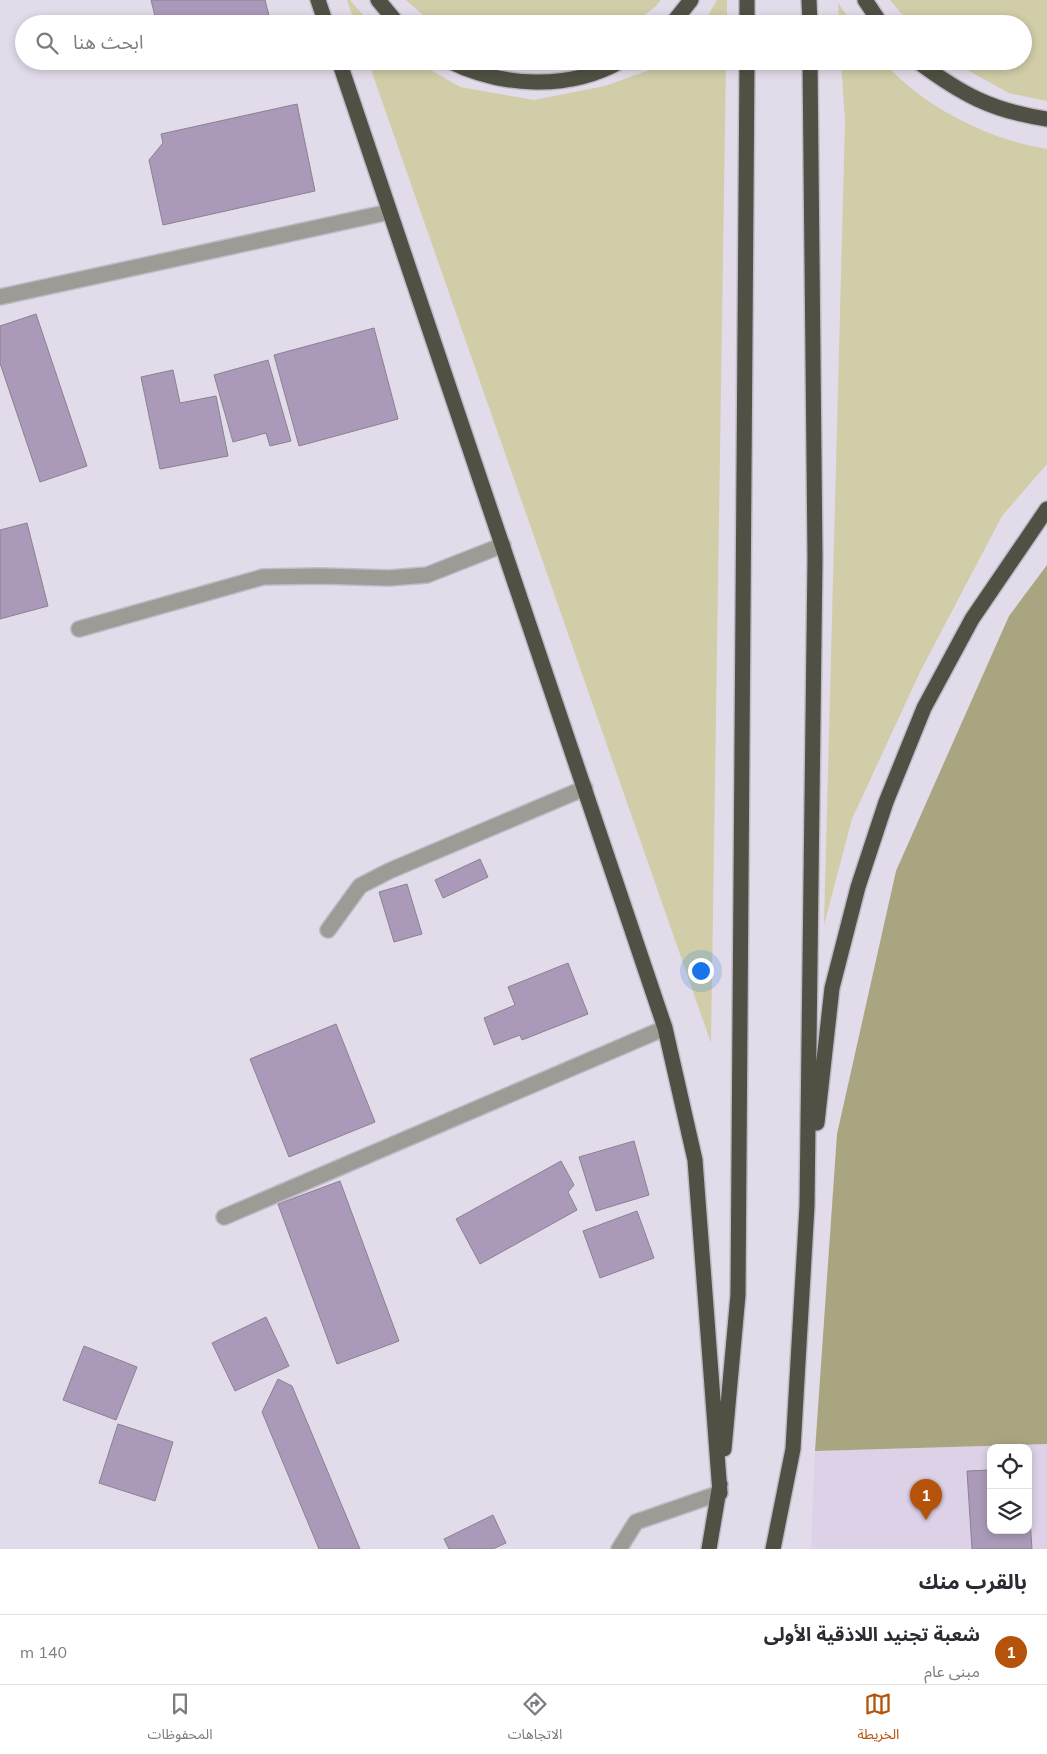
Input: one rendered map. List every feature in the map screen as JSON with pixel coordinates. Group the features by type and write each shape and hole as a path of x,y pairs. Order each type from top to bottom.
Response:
{"highway":[{"path":"318,0 323,15"},
{"path":"378,0 390,15"},
{"path":"679,15 691,0"},
{"path":"747,15 748,0"},
{"path":"810,0 810,15"},
{"path":"865,0 875,15"},
{"path":"342,70 665,1028 695,1160 720,1493"},
{"path":"466,70 494,78 524,82 555,81 586,76 600,70"},
{"path":"710,1549 720,1493 738,1295 747,70"},
{"path":"773,1549 793,1448 807,1206 815,558 810,70"},
{"path":"929,70 950,86 988,105 1019,115 1047,119"},
{"path":"807,1206 832,988 858,887 886,802 924,708 972,619 1047,509"}],"street":[{"path":"0,297 389,212"},
{"path":"80,630 264,577 389,578 427,575 503,545"},
{"path":"328,930 360,886 389,871 585,788"},
{"path":"224,1217 665,1028"},
{"path":"619,1549 636,1522 720,1493"}],"shaded area":[{"path":"347,0 350,0 363,15 352,15"},
{"path":"406,0 661,0 645,15 423,15"},
{"path":"717,0 727,0 727,15 708,15"},
{"path":"890,0 1047,0 1047,101 1009,93 967,70 1032,70 1032,15 902,15"},
{"path":"838,3 847,15 839,15"},
{"path":"371,70 431,70 460,87 534,100 605,86 649,70 726,70 711,1043"},
{"path":"842,70 892,70 916,92 958,119 1002,138 1047,149 1047,464 1002,516 920,672 852,819 824,925 845,121"},
{"path":"1047,565 1047,1444 987,1444 987,1446 815,1451 837,1134 896,871 1009,616"},
{"path":"1032,1444 1047,1444 1047,1549 811,1549 815,1451 987,1446 987,1534 1032,1534"}],"building":[{"path":"151,0 265,0 269,15 155,15"},
{"path":"297,104 315,191 163,225 149,160 163,143 161,134"},
{"path":"36,314 87,466 40,482 0,363 0,326"},
{"path":"374,328 398,419 299,446 274,355"},
{"path":"268,360 291,441 270,446 266,433 233,442 214,375"},
{"path":"173,370 180,403 216,396 228,456 160,469 141,377"},
{"path":"27,523 48,606 0,619 0,530"},
{"path":"480,859 488,877 443,898 435,880"},
{"path":"407,884 422,934 394,942 379,892"},
{"path":"568,963 588,1014 522,1040 520,1035 494,1045 484,1018 515,1005 508,987"},
{"path":"336,1024 375,1122 289,1157 250,1059"},
{"path":"634,1141 649,1195 596,1211 579,1157"},
{"path":"561,1161 574,1185 568,1192 577,1210 480,1264 456,1219"},
{"path":"340,1181 399,1341 337,1364 278,1204"},
{"path":"637,1211 654,1258 600,1278 583,1231"},
{"path":"266,1317 289,1366 235,1391 212,1343"},
{"path":"84,1346 137,1367 116,1420 63,1400"},
{"path":"278,1379 292,1386 360,1549 319,1549 262,1412"},
{"path":"118,1424 173,1442 155,1501 99,1483"},
{"path":"987,1470 987,1534 1031,1534 1032,1549 972,1549 967,1471"},
{"path":"493,1515 506,1543 493,1549 449,1549 444,1539"}],"place":[{"name":"شعبة تجنيد اللاذقية الأولى","path":"926,1520"}]}
